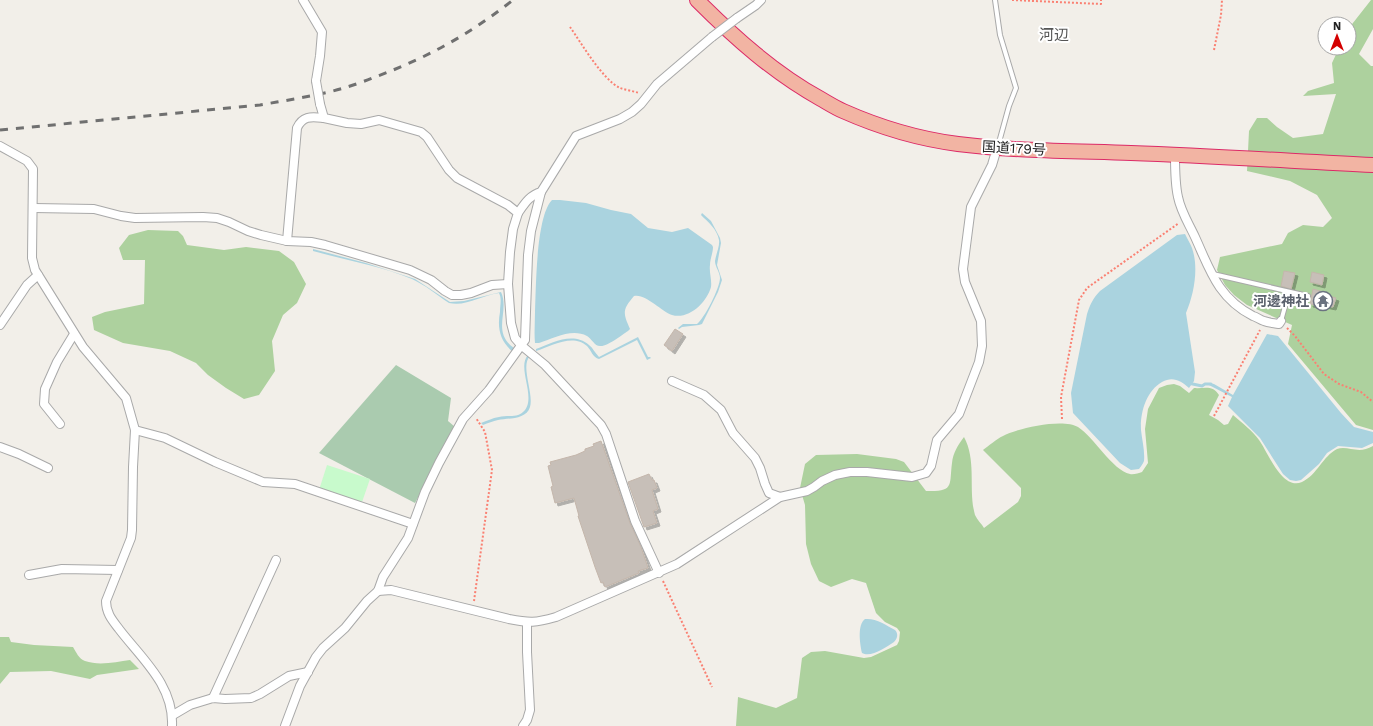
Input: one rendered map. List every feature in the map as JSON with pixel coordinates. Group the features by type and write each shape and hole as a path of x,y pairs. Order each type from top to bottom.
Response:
{"highway":[{"name":"国道179号","path":"697,0 732,35 767,64 802,88 842,111 885,127 926,138 997,149 1175,155 1373,165"}],"street":[{"path":"303,0 322,32 316,81 324,118"},
{"path":"285,726 300,686 316,657 323,648 345,628 366,601 378,591 383,577 408,538 425,492 463,419 489,390 525,340 528,255 531,231 542,192 576,136 632,112 641,104 662,79 712,37 761,0"},
{"path":"287,241 297,128 300,122 306,118 324,118 347,123 361,124 379,120 421,132 427,137 449,170 458,178 508,205 518,213"},
{"path":"0,146 27,161 32,167 34,174 32,258 38,275 85,350 126,398 135,430 132,530 131,538 106,601 106,608 108,613 131,644 159,679 168,698 173,716 172,726"},
{"path":"378,591 391,590 527,622 539,622 556,617 677,564 780,497 807,491 822,481 835,475 850,472 867,472 912,477 926,473 931,466 938,440 959,414 978,362 982,346 981,321 964,282 963,269 971,207 992,165 997,149"},
{"path":"1175,155 1178,199 1185,219 1192,230 1211,274 1230,301 1264,321 1279,324 1281,321"},
{"path":"542,192 534,194 526,201 518,213 513,229 508,284 513,332 515,338 522,346 545,365 601,425 606,434 635,521 659,572"},
{"path":"34,208 94,209 135,218 210,217 229,222 254,233 287,241 311,242 325,245 410,270 426,277 452,295 471,293 492,285 508,284"},
{"path":"0,325 27,285 38,275"},
{"path":"60,424 44,404 45,390 57,362 74,334"},
{"path":"672,381 704,395 721,410 733,433 755,458 765,484 770,492 780,497"},
{"path":"135,430 165,438 215,462 263,482 295,484 413,524"},
{"path":"0,447 19,454 48,468"},
{"path":"213,698 276,560"},
{"path":"28,575 62,569 118,570"},
{"path":"523,726 527,720 530,710 527,622"},
{"path":"173,716 190,705 213,698 252,698 289,676 308,672"}],"lane":[{"path":"995,0 1000,35 1016,88 1009,106 997,149"},
{"path":"1211,274 1308,296"},
{"path":"1281,321 1289,292"}],"path":[{"path":"1012,0 1101,4 1101,0"},
{"path":"1214,50 1221,15 1222,0"},
{"path":"570,27 609,80 620,87 648,95"},
{"path":"1062,419 1061,397 1079,300 1087,288 1185,219"},
{"path":"1214,416 1264,321"},
{"path":"1281,321 1295,336 1324,374 1339,384 1361,392 1373,402"},
{"path":"470,410 485,432 492,470 473,610"},
{"path":"659,572 712,687"}],"green space":[{"path":"1371,0 1373,0 1373,29 1359,54 1371,66 1373,66 1373,430 1356,425 1288,344 1292,325 1247,305 1234,295 1225,285 1217,270 1220,257 1282,244 1288,233 1303,225 1323,227 1332,218 1317,195 1290,181 1247,171 1249,131 1257,118 1267,118 1293,138 1323,134 1336,94 1303,96 1308,91 1334,83 1332,63 1335,56 1357,56 1357,18"},
{"path":"148,230 178,231 183,236 187,245 224,250 246,247 279,251 294,262 306,284 297,303 283,315 272,341 275,371 259,395 244,399 208,375 196,363 170,351 123,343 94,330 92,317 105,312 144,304 145,260 123,260 119,248 129,235"},
{"path":"396,365 451,398 448,421 455,427 415,503 319,453"},
{"path":"1174,384 1180,386 1189,393 1194,388 1214,389 1219,395 1209,415 1224,425 1228,424 1233,415 1257,437 1276,469 1288,481 1295,483 1302,482 1307,479 1332,452 1337,449 1345,448 1363,450 1373,446 1373,726 736,726 738,697 776,708 797,698 802,658 811,652 825,651 864,658 871,657 897,645 899,641 900,632 897,628 885,622 876,613 866,583 852,579 831,587 819,581 811,564 806,544 805,505 800,488 805,464 816,455 857,454 896,459 904,462 926,491 935,491 942,490 949,486 953,456 964,437 970,456 972,496 975,515 984,528 1018,502 1021,496 1021,488 983,450 1000,437 1029,427 1062,423 1071,424 1084,432 1110,460 1123,471 1136,474 1142,472 1148,463 1145,429 1148,409 1159,388"},
{"path":"327,465 370,479 361,505 319,490"},
{"path":"0,637 9,637 11,642 73,647 81,659 90,662 108,663 130,660 139,669 97,675 90,679 51,671 10,672 0,684"}],"water":[{"path":"552,200 586,203 631,214 648,228 672,232 688,228 713,247 710,260 711,287 706,298 691,312 678,316 668,313 643,297 634,296 627,305 625,312 630,329 619,338 604,346 595,344 587,336 575,333 569,333 535,343 536,287 540,236 547,208"},
{"path":"702,213 711,221 720,238 721,243 717,265 722,280 718,292 702,324 682,327 679,329 678,328 683,324 697,324 700,321 711,303 720,278 715,261 719,245 718,236 714,229 701,215"},
{"path":"1185,234 1192,248 1195,264 1195,281 1186,313 1195,372 1194,381 1189,388 1177,380 1170,379 1156,386 1152,391 1145,403 1141,423 1144,461 1139,469 1131,470 1120,463 1073,413 1071,393 1087,314 1095,296 1100,291 1177,235"},
{"path":"313,249 398,273 313,251"},
{"path":"401,274 415,279 450,302 464,301 501,292 504,307 502,328 507,342 514,348 513,352 502,339 500,334 499,323 501,300 499,293 468,302 455,304 449,303 426,287"},
{"path":"1267,334 1278,336 1354,427 1373,432 1373,443 1362,448 1338,446 1327,453 1319,464 1301,480 1290,480 1283,474 1260,438 1228,406 1232,397 1207,384 1214,384 1233,395"},
{"path":"638,337 648,357 651,358 647,360 637,340 599,359 594,356 587,346 581,342 575,341 562,342 536,351 536,349 556,341 576,339 589,345 599,357"},
{"path":"528,355 530,356 527,360 526,366 531,401 528,411 521,416 496,420 483,425 481,423 494,418 521,414 527,406 528,392 524,368"},
{"path":"865,619 877,621 895,630 897,638 894,642 874,653 862,653 860,630 862,622"}],"building":[{"path":"1284,271 1295,273 1291,289 1281,286"},
{"path":"1312,272 1324,275 1322,285 1310,282"},
{"name":"河邊神社","path":"1313,289 1327,293 1326,295 1336,298 1333,307 1323,305 1323,307 1310,304"},
{"path":"675,329 683,334 672,351 664,345"},
{"path":"601,441 630,523 641,547 648,568 638,571 639,573 605,587 603,582 601,583 595,567 578,516 574,498 555,503 548,466 551,465 550,462 576,455 585,451 585,449 594,446 593,444"},
{"path":"649,474 652,480 654,480 657,488 652,490 658,509 653,511 657,523 644,527 628,482"}],"waterway":[{"path":"1188,383 1202,386 1205,384 1211,384"}],"railway":[{"path":"0,130 260,105 334,91 394,70 430,53 481,24 513,0"}],"place":[{"name":"河邊神社","path":"1323,301"}],"district":[{"name":"河辺","path":"1054,35"}]}
